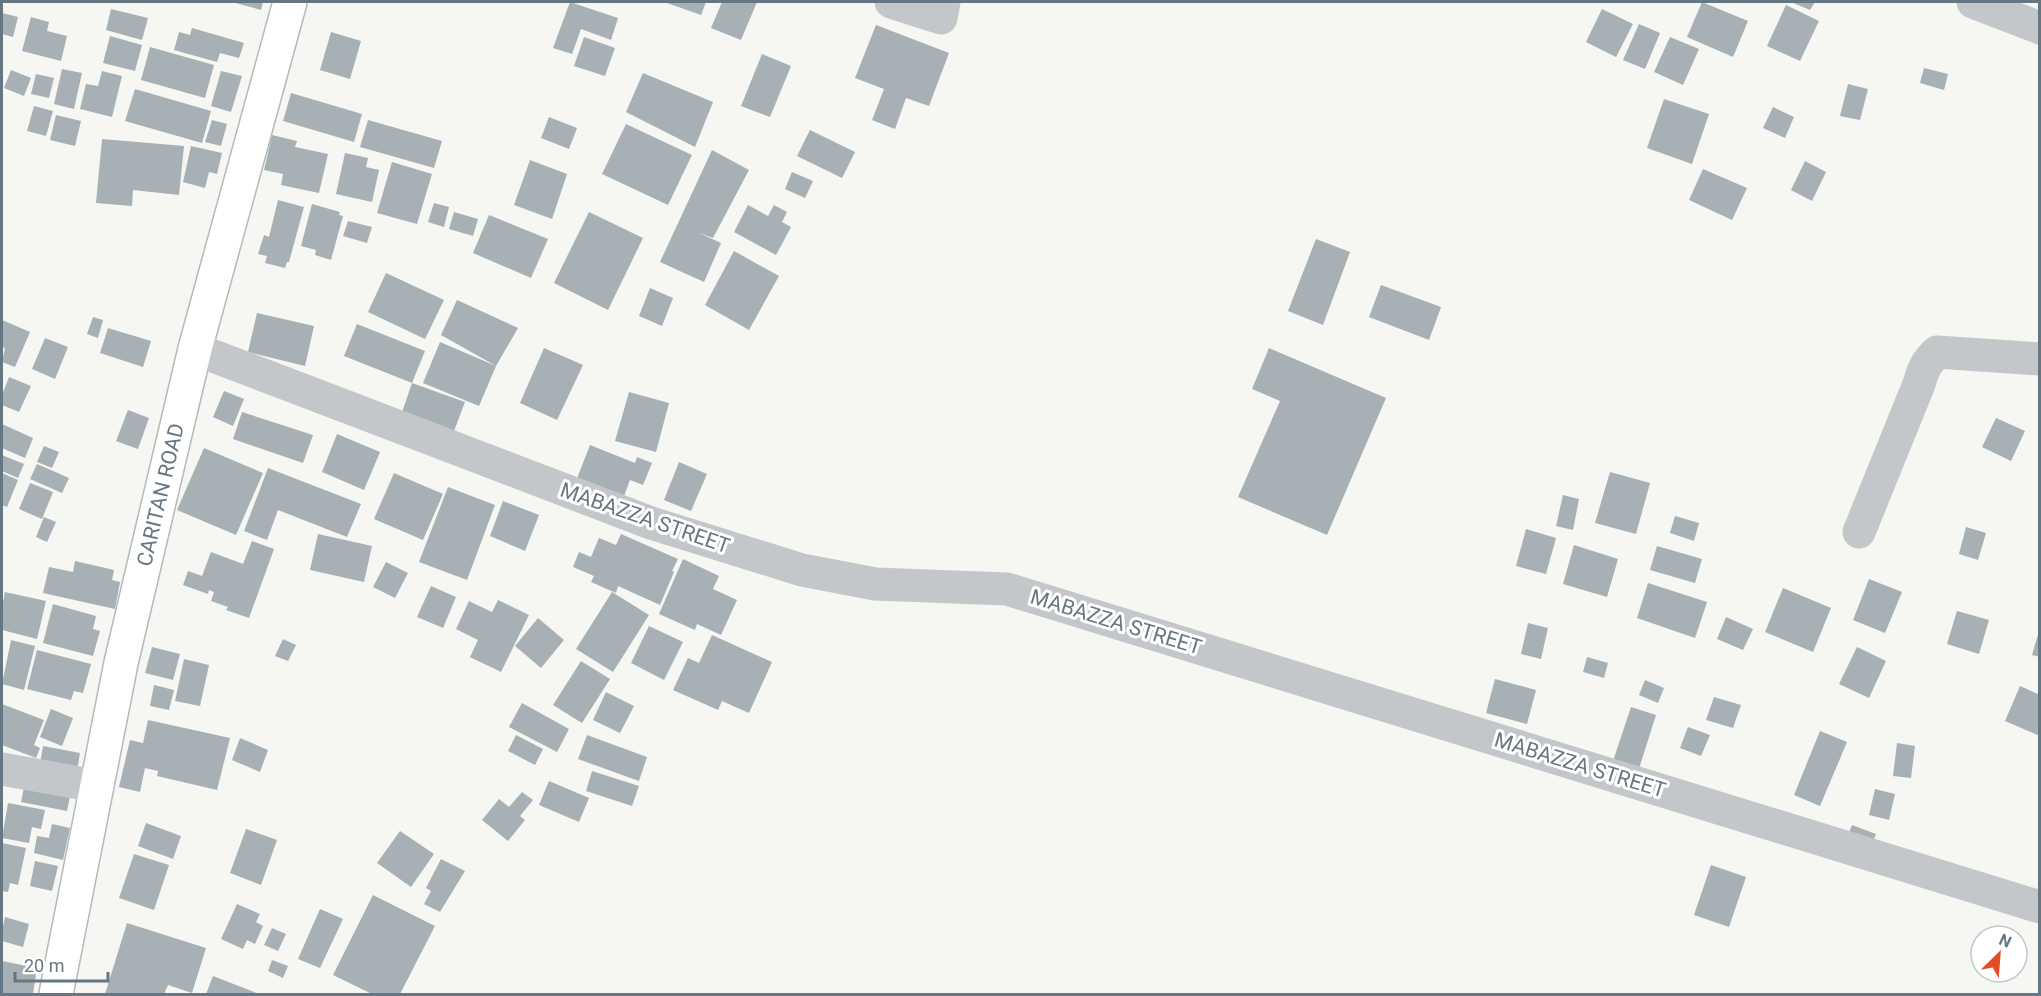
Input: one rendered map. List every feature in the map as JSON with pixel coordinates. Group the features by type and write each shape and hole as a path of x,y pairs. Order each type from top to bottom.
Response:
{"main road":[{"name":"CARITAN ROAD","path":"56,994 121,663 195,349 290,2"}],"street":[{"path":"891,2 941,18 944,2"},
{"path":"1973,2 2040,28"},
{"name":"MABAZZA STREET","path":"195,349 651,523 802,570 875,584 1007,589 2040,907"},
{"path":"1859,532 1929,359 1937,352 2040,359"},
{"path":"2,769 96,786"}],"building":[{"path":"232,2 263,2 261,10"},
{"path":"570,2 618,18 611,40 581,29 572,54 553,48"},
{"path":"664,2 706,2 701,15"},
{"path":"722,2 757,2 741,40 711,28"},
{"path":"1702,2 1748,21 1733,57 1687,37"},
{"path":"1791,2 1815,2 1810,10"},
{"path":"1786,5 1819,21 1800,61 1767,46"},
{"path":"111,9 148,18 142,40 106,30"},
{"path":"1602,9 1633,24 1616,57 1586,42"},
{"path":"2,13 18,17 13,37 2,34"},
{"path":"31,17 49,22 47,31 67,36 61,61 22,51"},
{"path":"1639,24 1660,33 1645,69 1623,60"},
{"path":"876,25 949,53 929,106 906,98 895,129 872,120 884,89 855,78"},
{"path":"192,28 244,43 239,58 220,53 217,62 174,50 179,32 190,35"},
{"path":"331,32 361,41 350,79 320,70"},
{"path":"110,36 142,45 135,71 103,63"},
{"path":"584,37 615,48 605,76 574,66"},
{"path":"1670,37 1699,49 1683,85 1654,72"},
{"path":"150,47 214,65 205,98 141,80"},
{"path":"762,54 791,66 770,117 741,106"},
{"path":"1924,68 1948,74 1944,90 1920,83"},
{"path":"62,69 82,73 74,109 54,104"},
{"path":"11,70 31,78 24,96 4,88"},
{"path":"102,71 122,76 112,117 80,109 86,84 98,86"},
{"path":"221,71 242,76 231,112 211,106"},
{"path":"643,73 713,102 695,147 626,112"},
{"path":"36,74 54,78 49,98 31,94"},
{"path":"1848,84 1868,89 1860,120 1840,116"},
{"path":"135,89 211,111 202,143 125,121"},
{"path":"291,93 362,114 354,142 283,121"},
{"path":"1664,99 1709,114 1692,164 1647,148"},
{"path":"34,106 53,111 46,136 27,131"},
{"path":"1773,107 1794,117 1785,138 1763,128"},
{"path":"56,115 81,121 75,146 50,140"},
{"path":"549,117 577,128 569,149 541,138"},
{"path":"212,120 227,124 221,146 205,142"},
{"path":"368,120 442,141 434,168 360,147"},
{"path":"626,124 692,155 668,205 602,174"},
{"path":"810,130 855,152 842,178 797,156"},
{"path":"272,135 297,141 295,147 328,154 319,193 281,185 283,174 264,170"},
{"path":"102,139 184,146 179,195 133,190 132,206 96,203"},
{"path":"191,146 222,153 217,174 209,172 205,188 183,182"},
{"path":"712,150 749,170 713,238 699,233 721,243 704,282 660,262"},
{"path":"345,153 368,158 366,167 379,170 372,202 336,194"},
{"path":"530,160 567,174 552,219 514,205"},
{"path":"1805,161 1826,172 1812,201 1791,190"},
{"path":"392,162 432,174 417,224 377,213"},
{"path":"1703,169 1747,188 1732,220 1689,200"},
{"path":"792,172 813,181 805,198 785,189"},
{"path":"278,200 304,207 289,262 285,268 265,263 267,256 258,254 264,235 269,237"},
{"path":"434,203 449,207 444,227 428,222"},
{"path":"312,204 340,212 339,215 343,216 331,260 315,255 316,250 301,246"},
{"path":"748,205 768,216 774,205 787,212 782,222 791,227 776,255 734,232"},
{"path":"454,212 478,219 473,236 449,229"},
{"path":"589,212 643,238 608,310 554,283"},
{"path":"489,215 548,239 531,278 473,253"},
{"path":"348,221 372,227 367,243 343,236"},
{"path":"1316,239 1350,252 1323,325 1288,311"},
{"path":"734,251 779,276 749,330 705,305"},
{"path":"386,273 444,300 425,339 368,312"},
{"path":"1381,285 1441,307 1429,340 1369,317"},
{"path":"650,288 673,298 662,326 639,316"},
{"path":"457,300 518,328 496,366 441,335"},
{"path":"257,313 314,326 305,366 248,352"},
{"path":"93,317 103,320 98,338 87,334"},
{"path":"2,320 30,332 15,367 2,362 5,348 2,347"},
{"path":"357,324 425,351 412,383 344,356"},
{"path":"108,328 151,341 143,367 100,353"},
{"path":"45,338 68,347 55,379 32,369"},
{"path":"440,342 496,366 479,406 423,383"},
{"path":"544,348 583,365 557,420 520,403"},
{"path":"1269,348 1386,398 1327,535 1238,497 1280,401 1252,389"},
{"path":"9,377 31,386 19,412 2,405 2,395"},
{"path":"412,383 465,402 451,439 399,421"},
{"path":"224,391 244,399 233,426 213,417"},
{"path":"629,392 669,403 656,452 615,441"},
{"path":"128,410 149,418 138,449 116,441"},
{"path":"242,412 313,435 303,463 233,439"},
{"path":"1996,418 2025,431 2011,461 1982,447"},
{"path":"2,424 33,438 25,458 2,448"},
{"path":"337,434 380,452 364,490 322,472"},
{"path":"590,445 635,463 637,457 652,463 643,485 630,480 621,504 574,486"},
{"path":"44,446 59,452 52,468 37,462"},
{"path":"204,448 263,473 236,535 177,510"},
{"path":"2,455 24,464 18,478 2,471"},
{"path":"679,462 707,474 691,511 664,500"},
{"path":"37,464 69,478 62,493 30,479"},
{"path":"268,468 361,504 347,537 278,510 267,540 244,531"},
{"path":"1610,472 1650,483 1636,534 1595,523"},
{"path":"2,473 18,480 7,507 2,505"},
{"path":"394,473 443,494 423,540 374,519"},
{"path":"30,483 53,492 42,519 19,509"},
{"path":"448,487 495,505 467,580 419,562"},
{"path":"1563,495 1579,499 1573,530 1556,526"},
{"path":"503,501 539,515 525,551 490,536"},
{"path":"1675,516 1699,523 1694,541 1670,533"},
{"path":"44,517 56,522 47,542 36,537"},
{"path":"1966,527 1986,533 1978,560 1959,554"},
{"path":"1526,529 1556,538 1546,574 1516,566"},
{"path":"318,534 372,546 364,582 310,570"},
{"path":"621,534 678,559 660,605 618,586 616,593 591,582 594,576 573,567 579,552 591,557 599,538 616,545"},
{"path":"252,541 274,549 249,618 226,610 228,607 211,601 214,592 209,590 208,594 183,585 188,571 202,576 211,552 243,564"},
{"path":"1574,545 1618,559 1607,597 1563,584"},
{"path":"1657,546 1702,559 1695,583 1650,570"},
{"path":"683,559 719,576 713,589 737,600 721,635 697,624 695,630 659,614"},
{"path":"75,561 114,570 112,580 120,582 115,609 43,593 49,567 73,572"},
{"path":"386,562 408,573 395,598 373,587"},
{"path":"1869,579 1902,592 1885,633 1853,620"},
{"path":"1648,583 1707,602 1695,638 1637,618"},
{"path":"431,586 456,597 443,628 417,617"},
{"path":"1783,588 1831,608 1813,652 1765,632"},
{"path":"5,592 46,601 37,639 2,630 2,607"},
{"path":"612,592 649,615 613,672 576,649"},
{"path":"498,600 529,615 501,672 470,657 478,640 456,629 469,601 492,612"},
{"path":"53,604 96,616 93,629 100,631 93,656 43,643"},
{"path":"1957,611 1989,620 1979,654 1947,644"},
{"path":"1726,617 1753,629 1743,650 1717,639"},
{"path":"538,618 564,640 541,668 515,646"},
{"path":"1528,623 1548,628 1541,659 1521,654"},
{"path":"649,626 683,642 664,680 631,663"},
{"path":"2040,631 2040,657 2032,655"},
{"path":"712,635 772,662 749,713 722,701 718,710 673,690 688,658 699,663"},
{"path":"283,639 296,645 288,661 275,656"},
{"path":"11,640 35,646 24,690 2,684"},
{"path":"152,647 180,654 173,680 145,673"},
{"path":"1857,647 1886,661 1869,698 1839,684"},
{"path":"37,650 91,664 83,693 74,691 71,700 27,689"},
{"path":"1587,657 1608,663 1604,678 1583,672"},
{"path":"184,659 209,665 200,706 175,701"},
{"path":"581,661 610,679 582,723 553,705"},
{"path":"1495,679 1536,690 1527,724 1486,713"},
{"path":"1645,680 1664,688 1658,703 1639,695"},
{"path":"154,685 174,690 169,710 150,706"},
{"path":"2020,686 2040,695 2040,736 2005,721"},
{"path":"606,692 634,706 620,733 593,720"},
{"path":"1714,697 1741,705 1733,728 1706,720"},
{"path":"522,703 569,729 557,752 509,727"},
{"path":"2,704 44,720 34,745 40,748 36,758 2,745"},
{"path":"1631,707 1656,715 1637,775 1611,767"},
{"path":"51,709 73,718 62,746 40,737"},
{"path":"148,720 230,738 217,790 157,776 158,771 145,768 140,792 119,787 130,740 143,743"},
{"path":"1688,727 1710,735 1701,756 1680,748"},
{"path":"1820,731 1847,742 1820,806 1794,795"},
{"path":"516,735 543,749 535,765 508,751"},
{"path":"587,735 647,757 639,781 578,759"},
{"path":"240,738 268,750 260,772 232,760"},
{"path":"1897,743 1915,746 1911,778 1893,776"},
{"path":"43,746 80,753 76,777 39,770"},
{"path":"592,771 639,786 632,806 586,791"},
{"path":"549,781 589,798 579,822 539,805"},
{"path":"25,782 71,791 67,811 21,802"},
{"path":"1875,789 1895,794 1889,820 1869,815"},
{"path":"522,792 533,800 520,816 525,820 508,841 482,820 499,799 509,807"},
{"path":"8,803 45,810 41,829 32,827 29,843 2,838"},
{"path":"146,823 181,836 173,859 138,846"},
{"path":"52,824 70,828 63,860 34,853 37,836 49,838"},
{"path":"1852,825 1876,834 1870,849 1846,840"},
{"path":"246,829 277,840 261,885 230,873"},
{"path":"400,831 434,854 411,887 377,863"},
{"path":"2,843 26,848 18,885 10,883 8,892 2,891"},
{"path":"134,854 169,865 154,910 119,898"},
{"path":"441,859 465,871 440,912 424,904 431,891 426,888"},
{"path":"35,861 58,866 52,891 30,886"},
{"path":"1711,865 1746,877 1729,927 1694,915"},
{"path":"373,895 435,926 400,994 372,994 333,975"},
{"path":"237,904 260,914 256,922 263,926 255,944 247,940 243,949 221,939"},
{"path":"320,909 343,919 320,968 298,959"},
{"path":"5,917 29,924 23,947 2,941"},
{"path":"127,923 206,948 192,993 168,985 164,994 105,994"},
{"path":"272,928 286,934 278,951 264,945"},
{"path":"272,960 288,966 283,978 268,971"},
{"path":"2,961 37,968 33,994 2,994"},
{"path":"213,976 259,994 206,994"}]}
